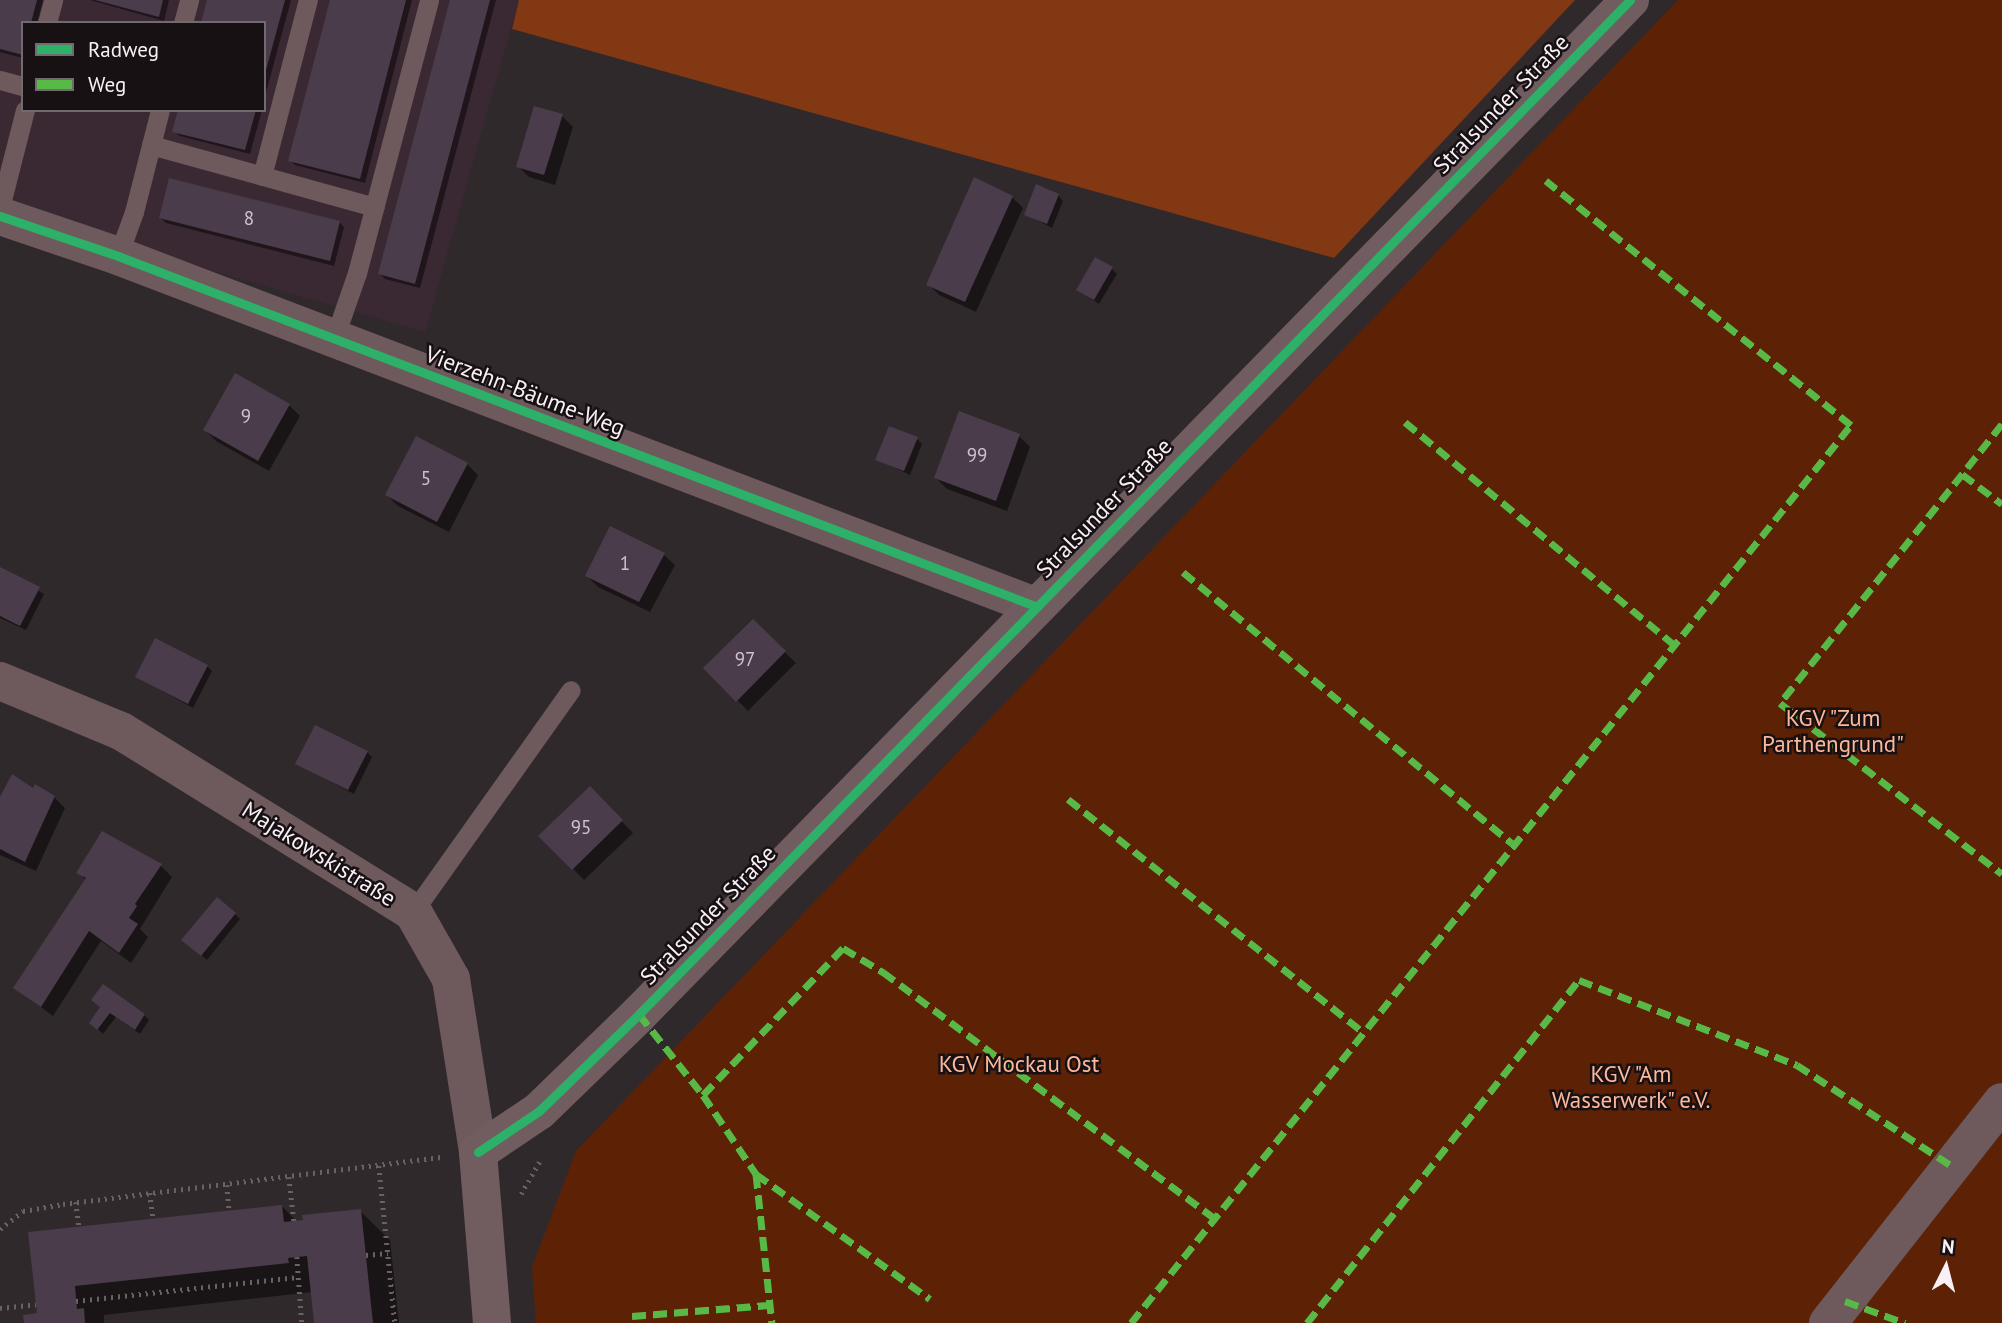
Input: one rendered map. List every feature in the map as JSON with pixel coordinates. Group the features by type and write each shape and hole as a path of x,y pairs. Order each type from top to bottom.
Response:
{"street":[{"name":"Stralsunder Straße","path":"478,1152 539,1111 639,1014 1630,0"},
{"name":"Vierzehn-Bäume-Weg","path":"0,216 118,256 1035,606"},
{"name":"Majakowskistraße","path":"0,681 121,731 413,912 452,979 478,1152"},
{"path":"1828,1323 2002,1102"},
{"path":"478,1152 492,1323"}],"lane":[{"path":"48,21 53,0"},
{"path":"184,21 189,0"},
{"path":"262,176 308,0"},
{"path":"334,339 358,273 429,0"},
{"path":"0,80 21,85"},
{"path":"0,208 24,112"},
{"path":"118,256 134,212 159,112"},
{"path":"151,145 374,207"},
{"path":"413,912 571,690"}],"path":[{"path":"0,1229 23,1211 76,1202 478,1152"},
{"path":"379,1166 395,1323"},
{"path":"289,1177 294,1221"},
{"path":"227,1185 229,1210"},
{"path":"150,1193 153,1218"},
{"path":"76,1202 79,1227"},
{"path":"366,1255 388,1253"},
{"path":"297,1257 302,1323"},
{"path":"76,1301 298,1277"},
{"path":"0,1308 36,1304"}],"shaded area":[{"path":"0,0 519,0 425,332 127,246 0,205"},
{"path":"519,0 1575,0 1334,258 512,29"}],"green space":[{"path":"1678,0 2002,0 2002,1323 536,1323 532,1267 576,1151"}],"building":[{"path":"0,0 37,0 32,21 21,21 21,54 0,49"},
{"path":"95,0 163,0 159,17"},
{"path":"207,0 285,0 266,70 266,21 202,21"},
{"path":"330,0 406,0 360,179 288,161"},
{"path":"450,0 490,0 415,284 378,274"},
{"path":"534,106 563,114 544,175 516,167"},
{"path":"177,112 255,112 245,150 172,132"},
{"path":"974,177 1013,196 965,302 926,285"},
{"path":"169,178 340,221 330,261 159,218"},
{"path":"1036,184 1059,194 1047,224 1024,215"},
{"path":"1095,257 1113,267 1094,300 1076,290"},
{"path":"235,373 290,404 258,461 203,430"},
{"path":"959,411 1020,434 996,501 934,478"},
{"path":"889,426 918,437 904,471 875,460"},
{"path":"416,436 468,463 437,522 385,495"},
{"path":"610,526 665,553 639,602 585,576"},
{"path":"0,567 40,587 20,626 0,616"},
{"path":"753,619 786,651 736,702 703,668"},
{"path":"155,638 208,665 188,704 135,677"},
{"path":"315,725 368,751 348,790 295,764"},
{"path":"12,774 33,788 35,784 55,796 25,862 0,849 0,797"},
{"path":"590,786 623,820 572,870 538,836"},
{"path":"102,831 162,864 135,904 137,906 129,918 138,924 119,953 89,931 41,1007 13,988 86,878 76,873"},
{"path":"217,897 236,913 201,956 181,940"},
{"path":"103,984 145,1014 135,1030 110,1013 97,1030 89,1023 100,1007 91,1000"},
{"path":"282,1205 284,1222 303,1220 302,1215 361,1209 373,1323 314,1323 307,1256 288,1258 289,1263 75,1286 77,1309 84,1308 85,1323 24,1323 23,1315 37,1313 28,1232"}],"marked path":[{"path":"1131,1323 1851,425 1546,181"},
{"path":"1405,422 1673,644"},
{"path":"2002,424 1780,703 2002,874"},
{"path":"1962,474 2002,504"},
{"path":"1183,572 1512,843"},
{"path":"1068,799 1363,1032"},
{"path":"703,1095 843,948 883,972 1215,1219"},
{"path":"1307,1323 1579,980 1797,1065 1952,1166"},
{"path":"639,1014 703,1095 756,1174 772,1323"},
{"path":"756,1174 930,1299"},
{"path":"1845,1301 1905,1323"},
{"path":"632,1316 770,1305"}],"cycle path":[{"path":"478,1152 539,1111 639,1014 1630,0"},
{"path":"0,216 118,256 1035,606"}],"park label":[{"name":"KGV \"Zum Parthengrund\"","path":"1833,731"},
{"name":"KGV Mockau Ost","path":"1019,1064"},
{"name":"KGV \"Am Wasserwerk\" e.V.","path":"1631,1087"}]}
